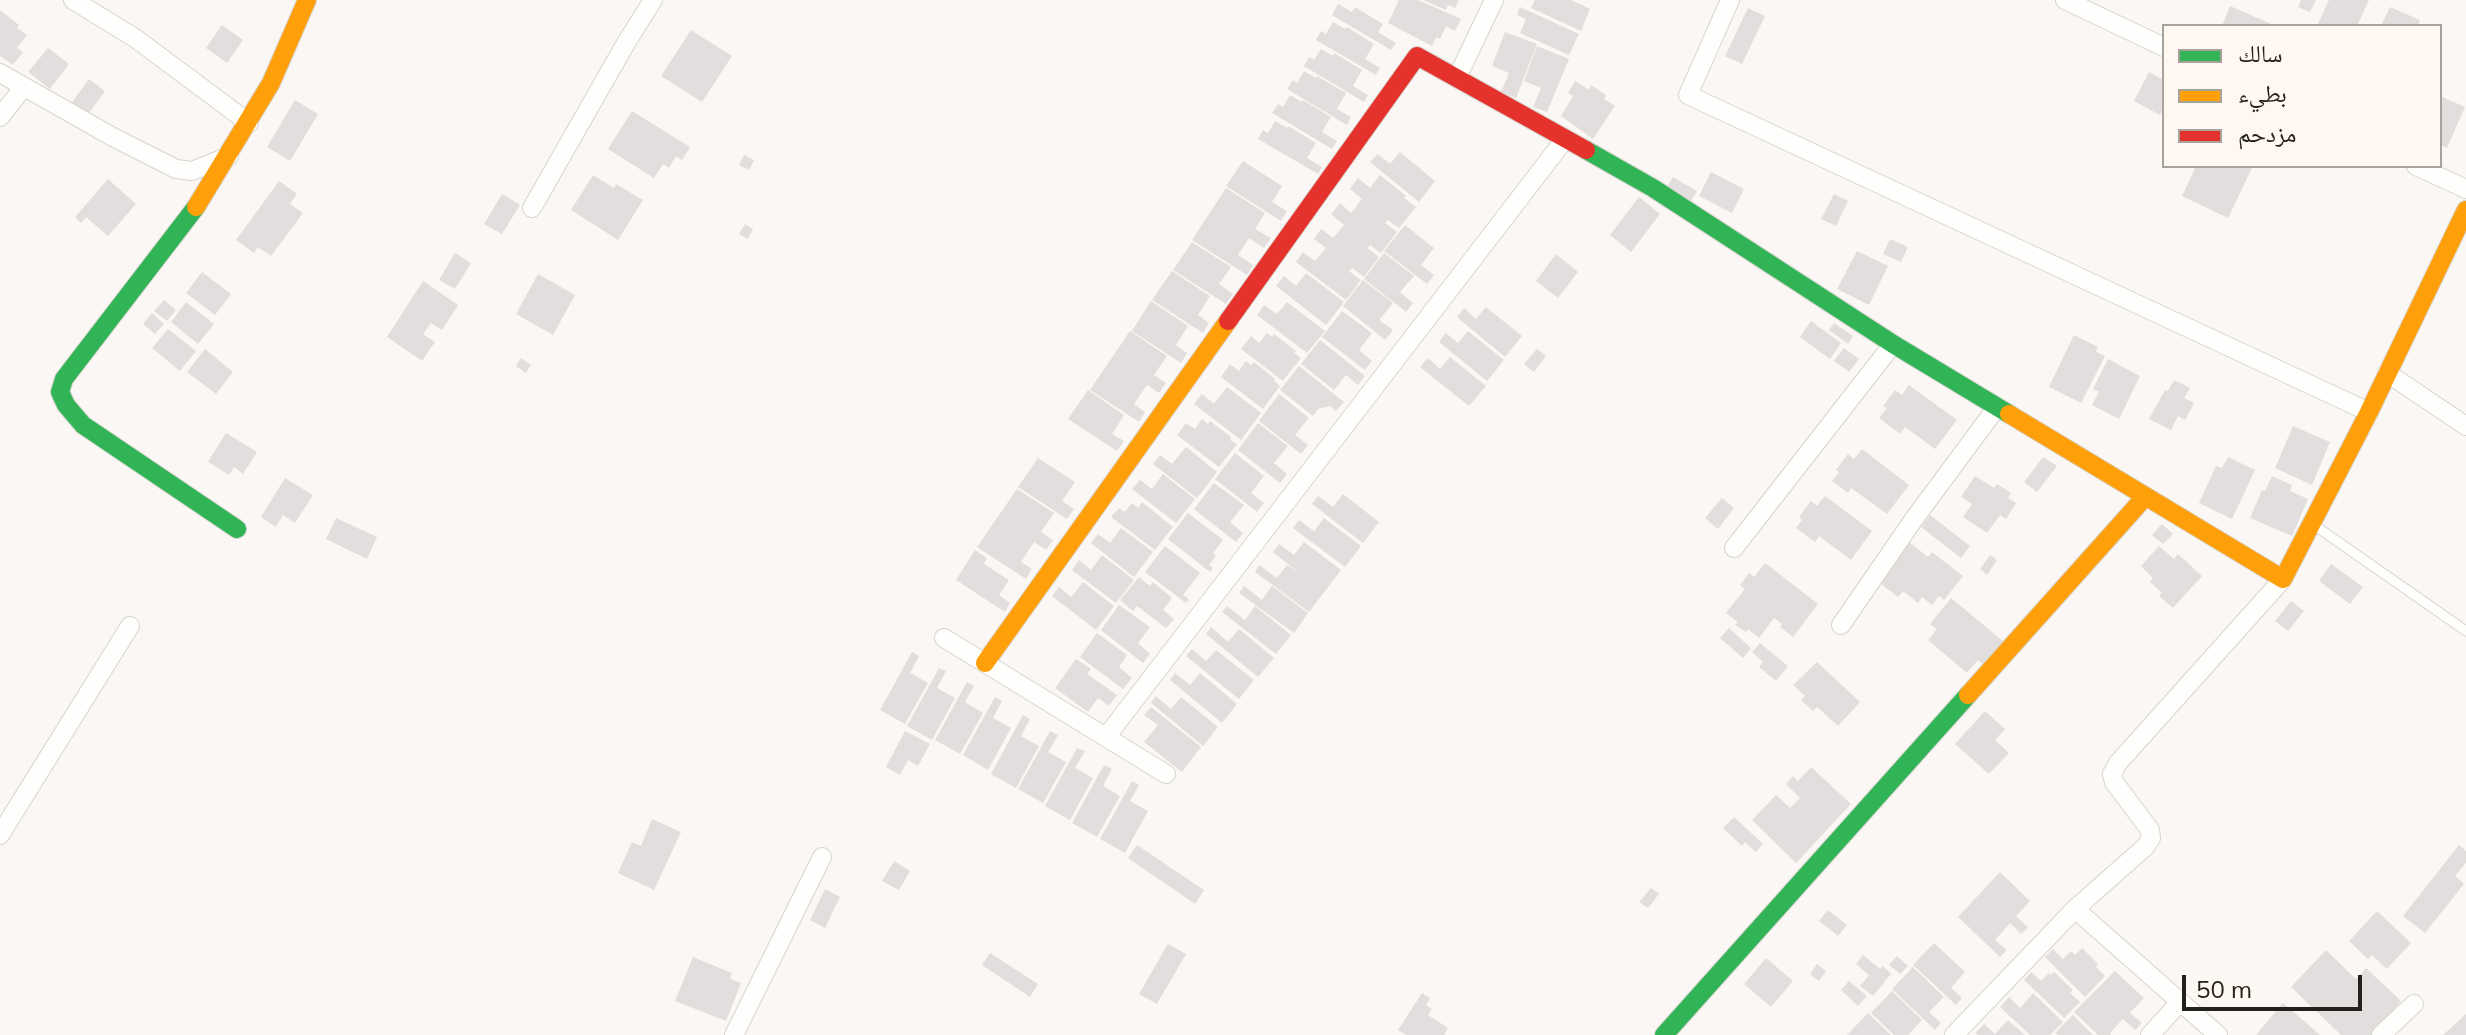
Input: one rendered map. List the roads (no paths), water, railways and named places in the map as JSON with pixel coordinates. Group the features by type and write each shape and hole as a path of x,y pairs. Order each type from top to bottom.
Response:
{"street":[{"path":"73,0 135,38 249,123"},
{"path":"237,529 83,425 66,405 60,392 64,379 194,211 229,156 271,83 307,0"},
{"path":"532,208 653,0"},
{"path":"1457,78 1494,0"},
{"path":"1730,0 1688,95 2369,412"},
{"path":"2065,0 2162,46"},
{"path":"985,663 1417,56 1653,188 1893,344 2283,579"},
{"path":"0,73 176,169 192,171 229,156"},
{"path":"0,117 23,88"},
{"path":"1106,737 1565,139"},
{"path":"2420,168 2466,189"},
{"path":"1954,1035 2075,909 2145,847 2151,838 2150,830 2114,782 2112,774 2118,763 2283,579 2369,412 2466,210"},
{"path":"1734,548 1893,344"},
{"path":"2387,373 2466,426"},
{"path":"1841,625 1997,407"},
{"path":"1664,1035 2145,497"},
{"path":"0,835 130,626"},
{"path":"944,638 1166,774"},
{"path":"734,1035 822,857"},
{"path":"2075,909 2218,1035"},
{"path":"2150,1035 2180,1002"},
{"path":"2381,1035 2414,1004"}],"lane":[{"path":"2312,523 2466,631"}]}
